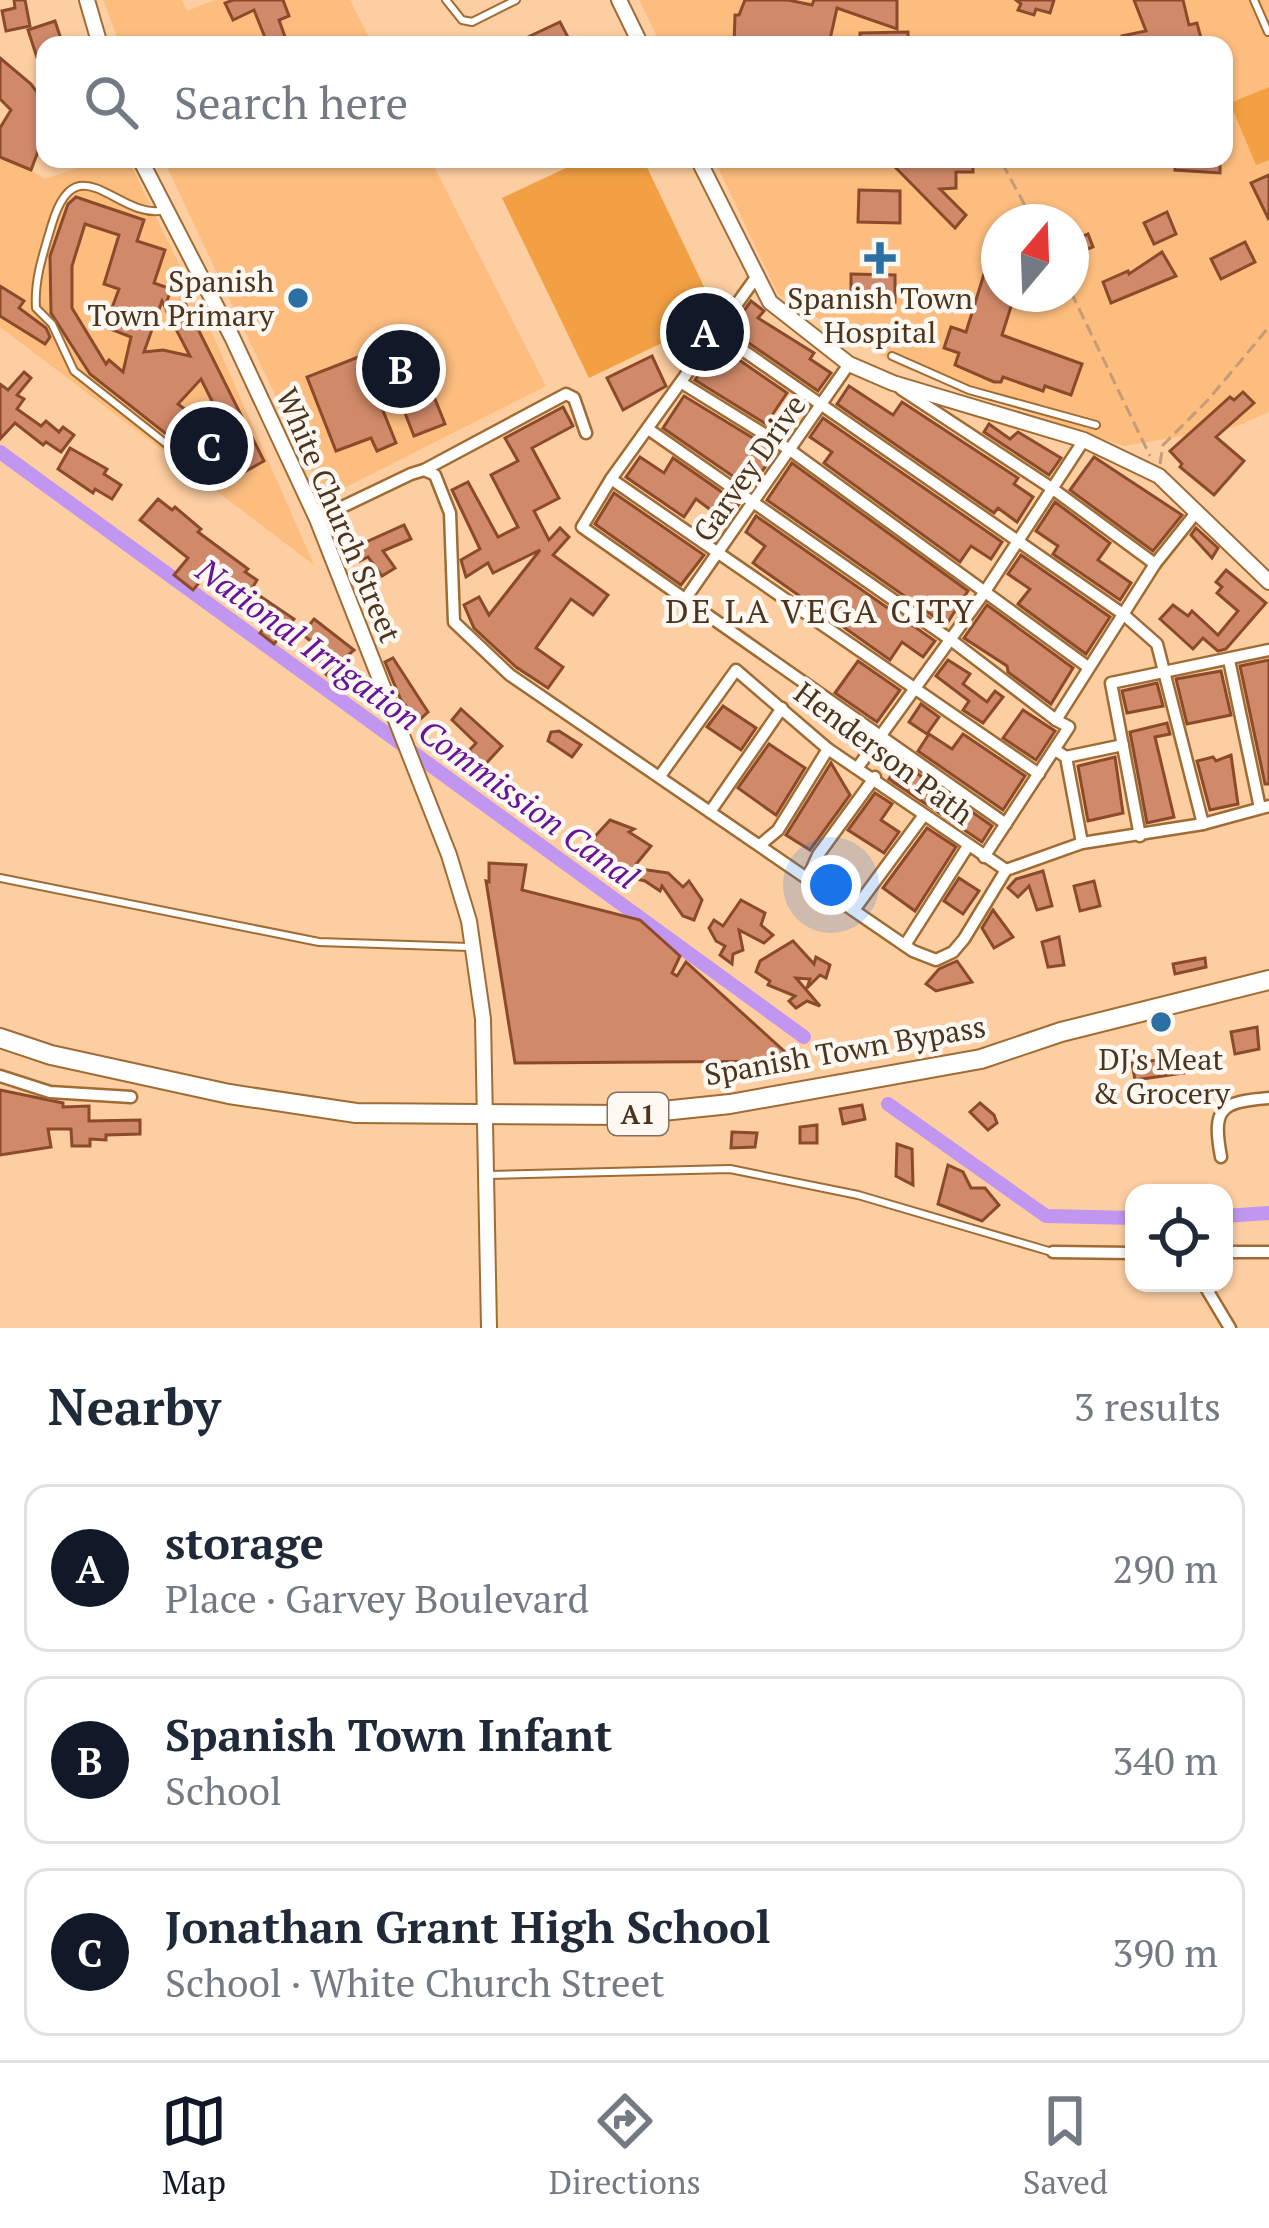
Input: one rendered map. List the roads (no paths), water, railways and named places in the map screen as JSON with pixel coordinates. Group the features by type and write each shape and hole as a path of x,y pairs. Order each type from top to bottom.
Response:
{"main road":[{"name":"Spanish Town Bypass","path":"0,1038 51,1055 230,1094 356,1113 625,1115 730,1104 981,1059 1061,1032 1269,980"}],"street":[{"path":"87,0 97,36"},
{"path":"619,0 637,36"},
{"name":"White Church Street","path":"144,168 232,337 317,519 449,855 472,947 483,1019 489,1328"},
{"path":"703,168 770,302 849,364 893,383 1084,440 1159,476 1269,581"},
{"path":"757,276 581,526 1006,824"},
{"path":"718,333 1123,614 1156,644 1203,824"},
{"name":"Garvey Drive","path":"686,598 849,364"},
{"path":"682,383 790,451 1088,668"},
{"path":"893,383 1156,564"},
{"path":"317,519 424,470 566,394 574,398 586,433"},
{"path":"648,429 1069,728 1061,754 1039,775 984,857"},
{"path":"858,767 984,593 1084,440"},
{"path":"424,470 435,475 450,513 454,622 510,675 905,945 936,960 953,952 1006,870 1082,843 1203,824 1264,807 1228,660"},
{"path":"611,479 1039,775"},
{"path":"1056,719 1156,564 1195,514"},
{"path":"1140,836 1111,682 1269,650"},
{"name":"Henderson Path","path":"660,776 736,670 828,749 1006,870"},
{"path":"710,812 782,708"},
{"path":"1061,754 1123,745"},
{"path":"760,845 778,830 828,749"},
{"path":"1061,754 1082,843"},
{"path":"807,879 818,855 875,777"},
{"path":"854,910 924,815"},
{"path":"905,945 968,847"},
{"path":"0,1076 50,1092 131,1097"},
{"path":"1221,1157 1216,1128 1220,1112 1229,1103 1269,1098"},
{"path":"1053,1252 1125,1253"},
{"path":"1233,1252 1269,1252"},
{"path":"1208,1292 1230,1328"}],"lane":[{"path":"446,0 462,20 472,22 516,0"},
{"path":"1254,0 1268,32"},
{"path":"165,210 151,212 89,185 69,190 59,198 41,260 36,308 52,324 74,370 183,458"},
{"path":"892,356 969,390 1096,425"},
{"path":"0,878 319,942 472,947"},
{"path":"485,1175 730,1169 858,1195 1053,1252"}],"waterway":[{"name":"National Irrigation Commission Canal","path":"0,452 804,1037"},
{"path":"888,1104 1046,1216 1125,1218"},
{"path":"1233,1215 1269,1213"}],"place":[{"name":"Spanish Town Hospital","path":"880,258"},
{"name":"Spanish Town Primary","path":"298,298"},
{"name":"storage","path":"705,332"},
{"name":"Spanish Town Infant","path":"401,369"},
{"name":"Jonathan Grant High School","path":"209,446"},
{"name":"DJ's Meat & Grocery","path":"1161,1022"}],"district":[{"name":"DE LA VEGA CITY","path":"821,610"}]}
